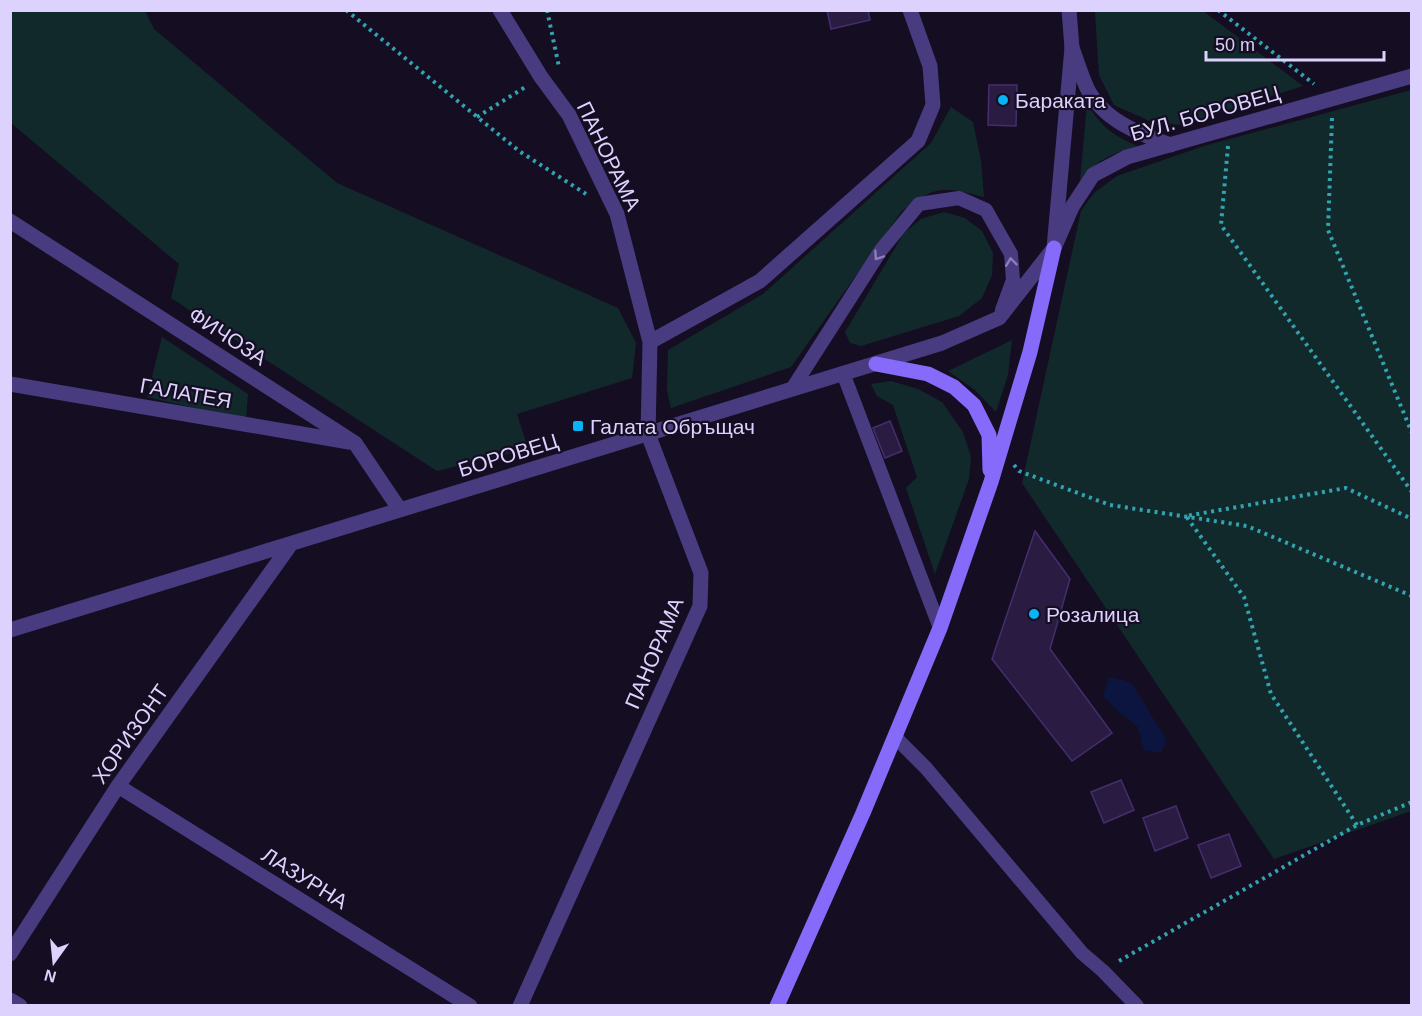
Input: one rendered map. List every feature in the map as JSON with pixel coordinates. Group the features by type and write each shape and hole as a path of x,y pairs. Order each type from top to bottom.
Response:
{"main road":[{"path":"777,1005 896,737 940,628 1001,449 1030,352 1054,248"},
{"path":"876,364 928,374 954,387 974,405 989,435 991,482"}],"street":[{"name":"ПАНОРАМА","path":"500,10 541,77 569,115 617,214 650,342 648,434 701,573 700,606 520,1005"},
{"path":"650,342 760,280 918,141 933,105 930,66 910,10"},
{"path":"1054,248 1072,48 1069,10"},
{"path":"1072,48 1088,90 1110,116 1137,133 1171,145"},
{"name":"БУЛ. БОРОВЕЦ","path":"1054,248 1072,207 1094,175 1127,157 1412,76"},
{"name":"ФИЧОЗА","path":"10,221 355,443 399,510"},
{"name":"БОРОВЕЦ","path":"10,630 942,344 999,318 1054,248"},
{"name":"ГАЛАТЕЯ","path":"10,384 355,443"},
{"name":"ХОРИЗОНТ","path":"10,954 118,786 291,544"},
{"name":"ЛАЗУРНА","path":"118,786 470,1005"},
{"path":"10,1000 20,1005"}],"lane":[{"path":"792,389 881,250 919,204 959,198 986,210 1011,254 1013,280 999,318"},
{"path":"843,373 940,628"},
{"path":"896,737 926,768 1082,953 1103,970 1137,1005"}],"path":[{"path":"346,10 519,151 587,195"},
{"path":"547,10 559,69"},
{"path":"1218,10 1333,98 1328,230 1412,433"},
{"path":"477,117 541,77"},
{"path":"1229,129 1221,225 1412,492"},
{"path":"1001,449 1019,471 1110,505 1247,526 1412,596"},
{"path":"1186,516 1346,488 1412,519"},
{"path":"1186,516 1244,597 1271,694 1357,825"},
{"path":"1103,970 1357,825 1412,802"}],"green space":[{"path":"10,11 145,11 154,29 337,183 618,308 636,343 632,378 517,414 528,449 437,471 171,298 179,264 11,123"},
{"path":"1095,11 1203,11 1303,86 1181,125 1152,122 1114,105 1099,75"},
{"path":"1411,90 1411,811 1274,859 1022,483 1081,211 1094,193 1117,176 1204,146"},
{"path":"1087,104 1108,130 1137,146 1106,158 1093,167 1080,181"},
{"path":"951,107 973,122 981,161 984,197 958,191 940,190 913,203 901,212 791,367 671,408 667,390 668,350 763,294 931,143"},
{"path":"944,212 965,218 982,231 993,253 992,275 982,298 959,316 861,346 850,343 845,332 904,233 921,219"},
{"path":"162,337 248,394 246,420 147,397"},
{"path":"1012,340 1008,375 996,412 975,390 948,371"},
{"path":"891,381 918,389 942,402 963,432 971,457 969,479 935,574 906,488 917,477 893,405 877,396 871,384"}],"shaded area":[{"path":"1109,677 1131,682 1167,741 1161,753 1144,750 1138,727 1103,696"}],"building":[{"path":"827,10 868,10 870,20 831,29"},
{"path":"989,85 1017,85 1016,126 988,125"},
{"path":"890,421 902,451 885,458 873,428"},
{"name":"Розалица","path":"1035,531 1070,579 1050,649 1112,733 1072,761 992,659"},
{"path":"1121,780 1134,810 1104,823 1091,792"},
{"path":"1176,806 1188,838 1155,851 1143,818"},
{"path":"1229,834 1241,866 1211,878 1198,845"}],"place":[{"name":"Бараката","path":"1003,100"},
{"name":"Галата Обръщач","path":"578,426"},
{"name":"Розалица","path":"1034,614"}]}
